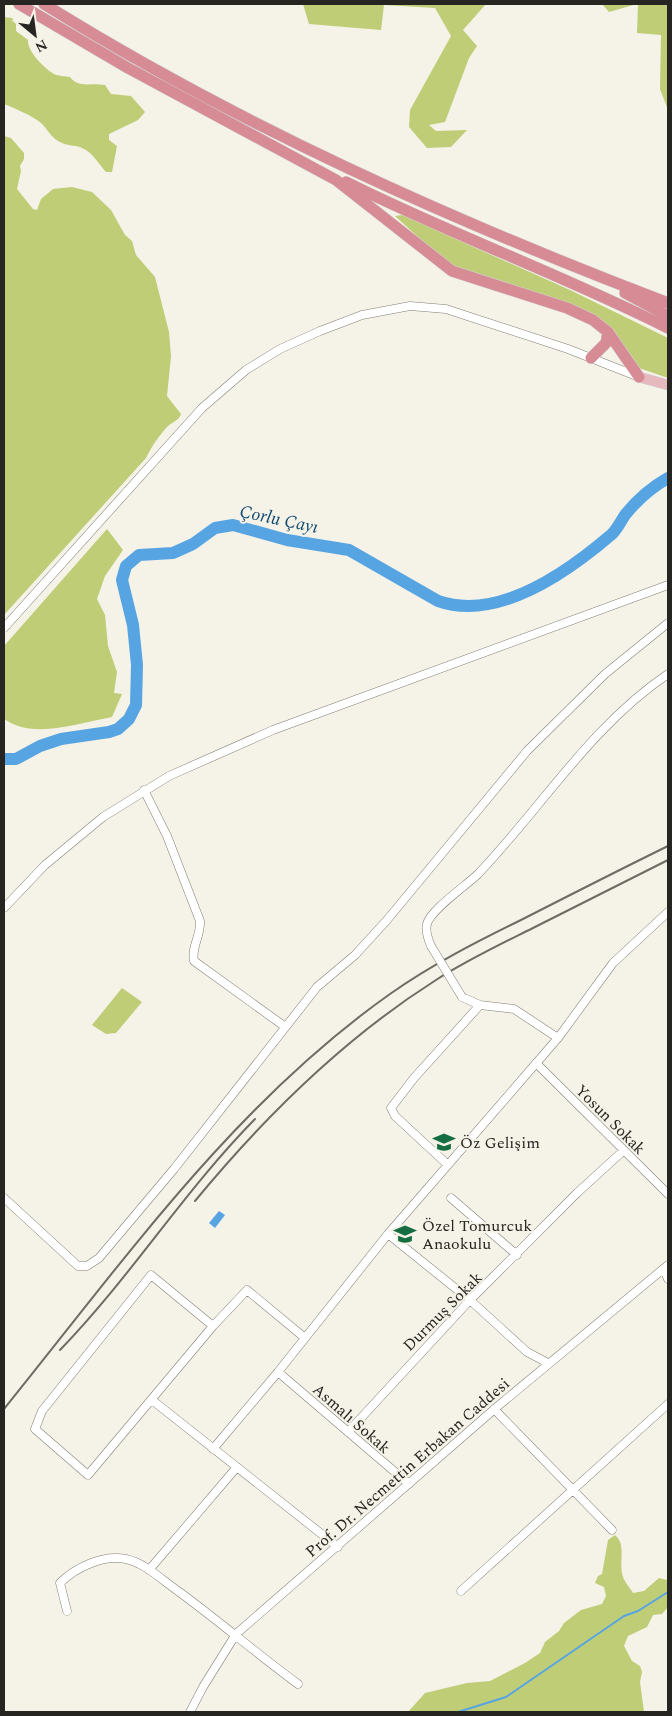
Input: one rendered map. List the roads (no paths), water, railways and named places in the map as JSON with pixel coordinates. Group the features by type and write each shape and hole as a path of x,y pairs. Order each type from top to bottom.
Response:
{"highway":[{"path":"19,4 128,68 336,180 452,271 567,308 593,320 608,332 639,377"},
{"path":"44,4 190,90 359,174 581,270 668,302"},
{"path":"240,128 385,201 621,304 668,328"},
{"path":"581,270 668,316"},
{"path":"591,358 606,343 608,332"}],"main road":[{"path":"639,377 668,385"}],"street":[{"path":"4,628 202,408 246,370 280,350 320,331 362,315 410,306 446,309 591,358 639,377"},
{"path":"4,908 45,865 103,817 169,776 273,730 668,585"},
{"path":"4,1198 78,1266 87,1266 99,1258 174,1169 284,1026 317,987 355,955 388,920 527,751 605,674 668,622"},
{"path":"558,1038 514,1009 480,1005 462,997 431,946 427,934 427,923 442,906 477,874 597,735 668,674"},
{"path":"144,790 167,836 200,920 201,932 194,950 194,961 284,1026"},
{"path":"214,1448 278,1372 388,1234 558,1038 613,963 668,912"},
{"path":"448,1165 395,1116 391,1108 414,1078 480,1005"},
{"name":"Yosun Sokak","path":"536,1063 623,1152 668,1194"},
{"name":"Durmuş Sokak","path":"348,1432 470,1300 578,1193 623,1152"},
{"path":"451,1198 517,1255"},
{"path":"388,1234 470,1300 527,1352 548,1363"},
{"path":"666,1267 668,1279"},
{"name":"Prof. Dr. Necmettin Erbakan Caddesi","path":"190,1712 202,1687 236,1634 494,1409 666,1267"},
{"path":"213,1326 151,1275 42,1411 34,1425 35,1429 88,1475 213,1326 247,1290 305,1338"},
{"name":"Asmalı Sokak","path":"278,1372 409,1484"},
{"path":"152,1400 338,1547"},
{"path":"461,1591 668,1404"},
{"path":"494,1409 612,1530"},
{"path":"149,1570 236,1467"},
{"path":"67,1611 60,1583 71,1572 94,1562 115,1558 126,1559 149,1570 236,1634 298,1684"}],"water":[{"path":"219,1211 225,1215 215,1228 209,1223"}],"waterway":[{"name":"Çorlu Çayı","path":"4,759 16,759 40,746 61,739 109,732 118,729 129,719 136,705 137,665 133,625 122,580 126,566 139,555 173,553 193,544 215,528 233,525 287,540 349,550 438,601 461,606 484,605 508,599 531,589 575,563 612,534 625,515 640,499 656,485 668,478"},
{"path":"458,1712 506,1697 624,1616 638,1611 668,1592"}],"railway":[{"path":"4,1409 183,1188 230,1135 280,1085 333,1037 390,994 438,964 487,937 668,846"},
{"path":"195,1201 277,1109 337,1053 402,1003 472,959 668,860"},
{"path":"60,1350 110,1294 204,1175 255,1119"}],"place":[{"name":"Öz Gelişim","path":"444,1142"},
{"name":"Özel Tomurcuk Anaokulu","path":"405,1234"}]}
